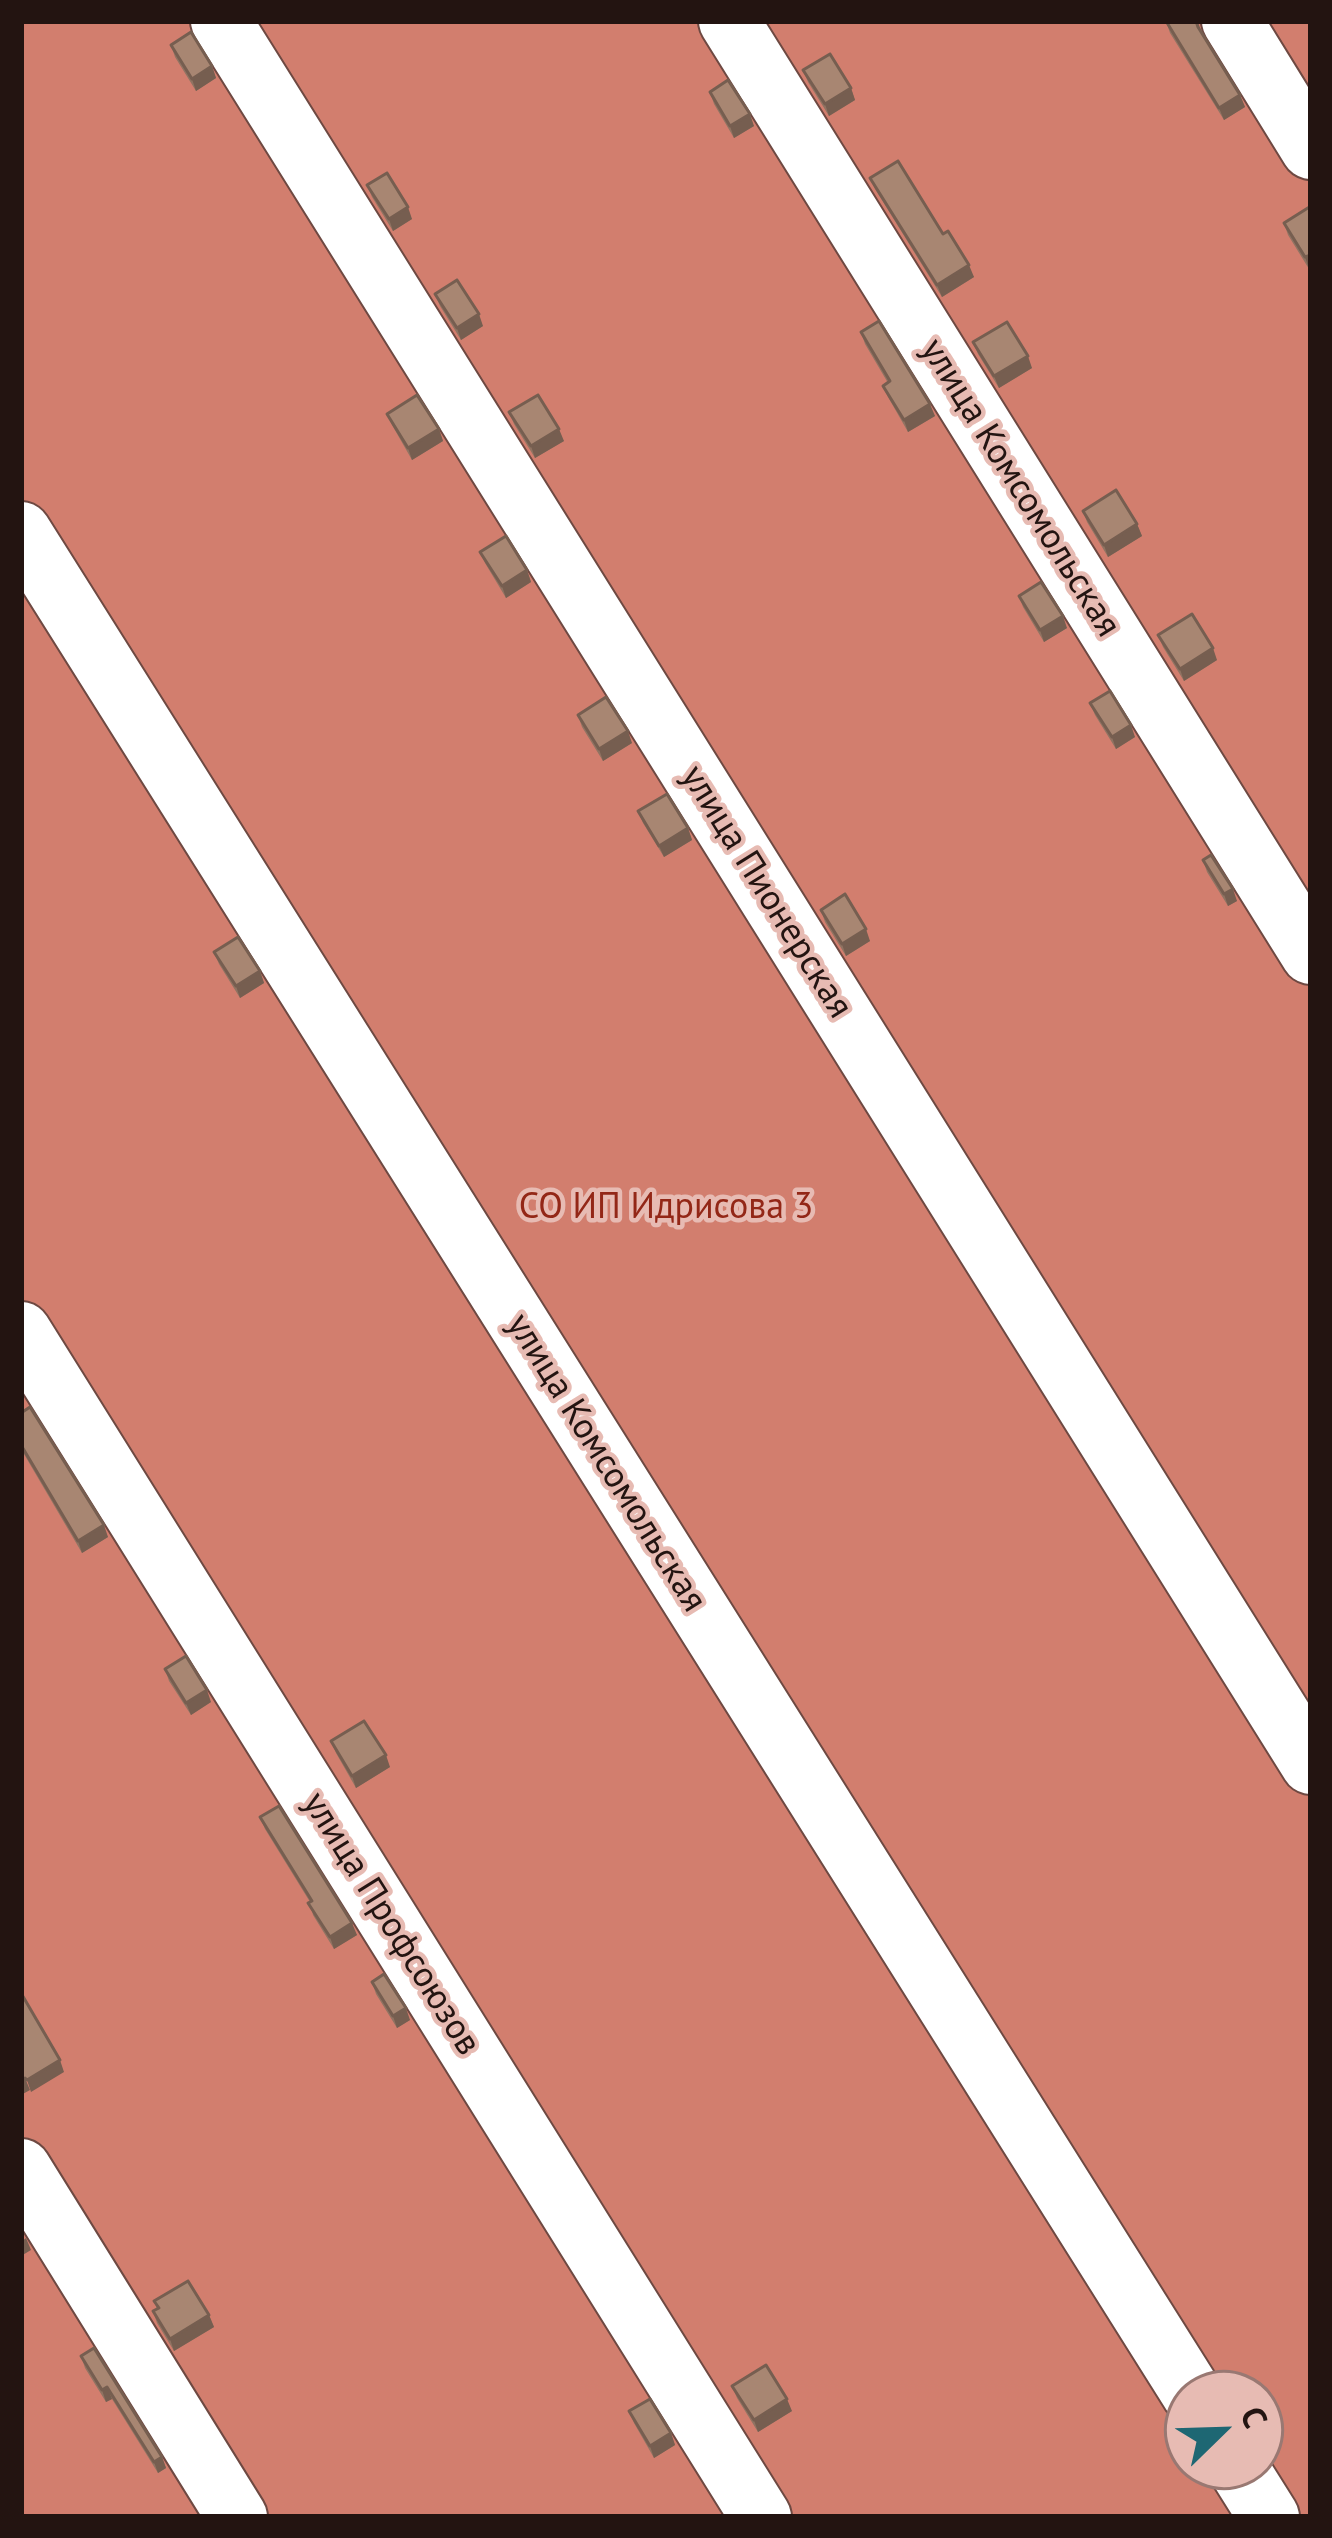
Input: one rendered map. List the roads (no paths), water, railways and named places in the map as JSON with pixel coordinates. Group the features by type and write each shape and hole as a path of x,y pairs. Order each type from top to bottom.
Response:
{"street":[{"name":"улица Пионерская","path":"221,21 1311,1764"},
{"name":"улица Комсомольская","path":"729,21 1311,954"},
{"path":"1232,21 1311,149"},
{"name":"улица Комсомольская","path":"21,532 1177,2370"},
{"name":"улица Профсоюзов","path":"21,1332 761,2517"},
{"path":"21,2169 237,2517"},
{"path":"1252,2490 1269,2517"}],"park label":[{"name":"СО ИП Идрисова 3","path":"666,1208"}]}
